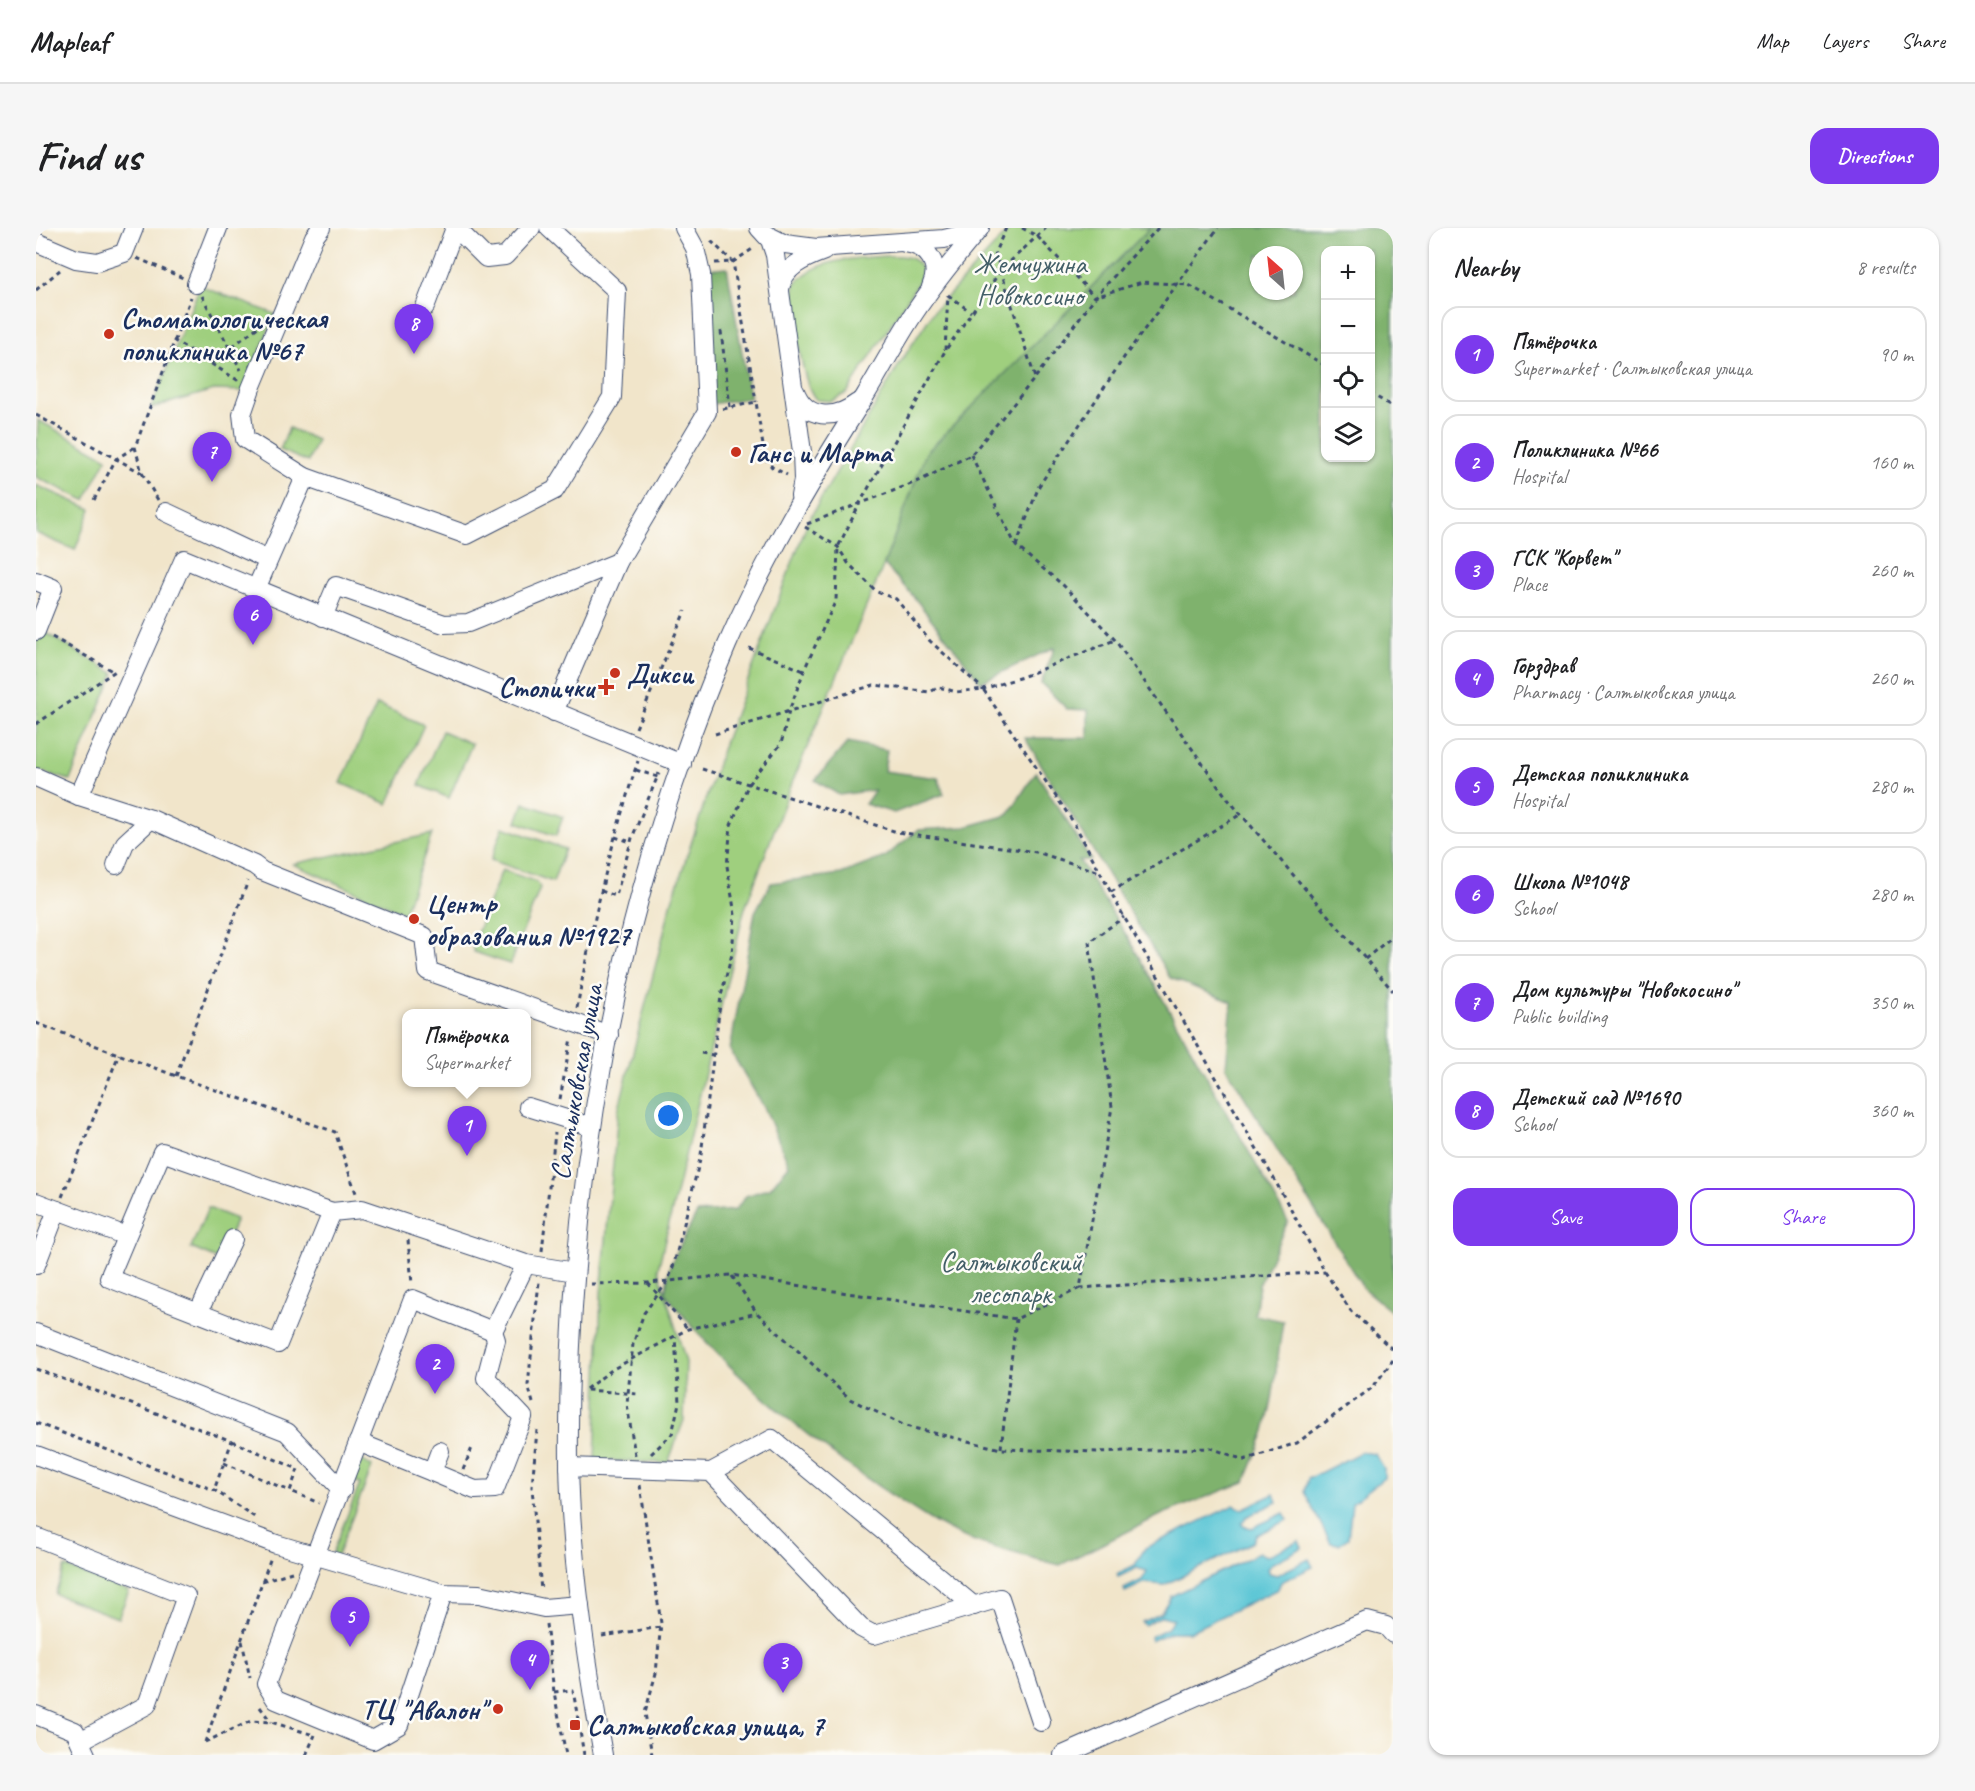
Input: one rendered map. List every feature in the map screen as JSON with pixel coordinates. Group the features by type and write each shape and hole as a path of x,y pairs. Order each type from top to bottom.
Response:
{"street":[{"path":"36,242 76,259 97,262 124,253 134,228"},
{"path":"196,284 218,228"},
{"path":"321,228 314,237 250,388 242,414 245,439 305,477 467,535 555,490 612,397 617,291 549,228"},
{"path":"424,307 455,228 486,258 505,256 531,228"},
{"path":"554,712 618,562 707,412 701,274 695,248 684,228"},
{"path":"759,237 805,248 955,237 975,228"},
{"name":"Салтыковская улица","path":"603,1755 590,1690 580,1605 569,1467 571,1315 592,1127 638,902 674,761 727,647 793,515 915,312 980,228"},
{"path":"759,237 775,255 803,467 801,492 793,515"},
{"path":"900,242 910,243 925,251 934,264 934,280 915,312"},
{"path":"780,297 781,282 793,266 829,250 856,245"},
{"name":"Салтыковская улица","path":"789,369 800,402 819,414 842,412 864,396"},
{"path":"256,589 305,477"},
{"path":"166,512 268,560"},
{"path":"79,796 184,559 674,761"},
{"path":"323,616 336,586 444,624 468,623 618,562"},
{"path":"36,581 53,588 37,630"},
{"path":"36,777 79,796 151,819 254,865 262,871 424,936 428,972 609,1035"},
{"path":"116,865 125,843 151,819"},
{"path":"528,1107 592,1127"},
{"path":"332,1212 278,1344 109,1278 162,1152 332,1212 362,1209 526,1264 575,1272"},
{"path":"36,1202 126,1236"},
{"path":"36,1265 57,1210"},
{"path":"198,1312 233,1239"},
{"path":"358,1442 475,1490 495,1490 523,1417 486,1378 496,1340 493,1331 526,1264"},
{"path":"443,1593 399,1725 373,1740 276,1700 266,1684 342,1490 413,1299 493,1331"},
{"path":"36,1333 287,1432 342,1490"},
{"path":"569,1467 711,1472 772,1439 974,1606"},
{"path":"432,1473 440,1451"},
{"path":"36,1455 276,1544 314,1562 443,1593 479,1594 544,1608 580,1605"},
{"path":"711,1472 861,1628 874,1635 1009,1595 1041,1722"},
{"path":"36,1537 186,1596 147,1705 83,1748 75,1731 36,1715"},
{"path":"1063,1755 1366,1621 1386,1626 1393,1634"}],"path":[{"path":"1006,228 995,252 1035,378"},
{"path":"1022,228 1037,236 1095,297"},
{"path":"652,1755 645,1713 656,1672 661,1628 660,1599 627,1404 633,1344 644,1313 668,1281 701,1155 708,1114 721,996 732,954 735,915 727,866 731,825 749,783 781,744 789,711 804,671 836,600 838,547 860,503 945,351 971,312 1001,270 1046,228"},
{"path":"1158,228 1095,297 1035,378 972,455 919,481 802,526 838,547 848,563 877,592 896,599 930,641 983,689 1074,823 1124,917 1325,1272 1351,1311 1393,1350"},
{"path":"1016,546 1039,486 1125,356 1218,228"},
{"path":"704,235 733,262 765,458 772,467 787,474 786,484"},
{"path":"733,262 759,237"},
{"path":"124,253 196,284 250,388"},
{"path":"36,290 76,259"},
{"path":"1095,297 1142,282 1189,285 1321,363"},
{"path":"166,512 142,473 135,447 173,339 196,284"},
{"path":"945,351 948,295 971,312"},
{"path":"211,363 262,323"},
{"path":"721,330 730,407"},
{"path":"173,339 250,388"},
{"path":"1375,396 1393,407"},
{"path":"707,412 756,402"},
{"path":"36,415 142,473"},
{"path":"94,500 116,459 135,447"},
{"path":"972,455 1016,546 1064,586 1115,640 1241,814 1393,991"},
{"path":"629,743 685,611"},
{"path":"37,630 114,673"},
{"path":"715,734 874,685 930,692 939,687 956,692 983,689 1022,677 1115,640"},
{"path":"748,648 804,671"},
{"path":"36,724 142,654"},
{"path":"601,891 616,896 631,842 658,777 674,761"},
{"path":"702,769 795,797 897,832 1036,852 1100,872"},
{"path":"636,770 658,777"},
{"path":"1111,892 1241,814"},
{"path":"615,837 631,842"},
{"path":"176,1076 254,865"},
{"path":"1080,1287 1112,1107 1089,942 1124,917"},
{"path":"1365,959 1393,936"},
{"path":"36,1023 176,1076 335,1132 362,1209"},
{"path":"701,1053 713,1055"},
{"path":"57,1210 118,1054"},
{"path":"406,1223 413,1299"},
{"path":"590,1284 648,1283 731,1275 1016,1319 1080,1287 1325,1272"},
{"path":"731,1275 758,1313 850,1399 905,1426 1001,1449 1097,1452 1211,1448 1244,1460 1297,1443 1373,1387 1393,1360"},
{"path":"648,1283 688,1329"},
{"path":"638,1394 585,1390 632,1359 688,1329 758,1313"},
{"path":"1001,1449 1016,1319"},
{"path":"637,1468 672,1434 679,1403 675,1336"},
{"path":"36,1369 298,1469 290,1491"},
{"path":"36,1423 213,1490 260,1521"},
{"path":"213,1490 232,1442"},
{"path":"457,1482 472,1448"},
{"path":"224,1463 334,1509"},
{"path":"276,1544 205,1742 251,1721 271,1722 323,1738"},
{"path":"262,1581 314,1562"},
{"path":"602,1636 661,1628"},
{"path":"554,1692 573,1690 584,1755"},
{"path":"306,1755 314,1735"}],"green space":[{"name":"Жемчужина Новокосино","path":"1011,228 1150,228 926,454 884,564 790,788 744,911 658,1269 686,1362 684,1420 668,1463 595,1460 601,1293 618,1111 672,901 725,741 808,521 900,363 934,311"},
{"path":"1150,228 1393,228 1393,1313 1363,1288 1226,1067 1232,1002 1170,978 1025,738 1088,738 1088,710 1067,709 1041,683 1055,647 981,682 913,596 884,564 926,453"},
{"path":"904,256 917,262 922,271 919,281 847,393 831,401 817,400 807,380 798,345 794,308 795,284 804,275 826,264"},
{"path":"727,267 750,398 712,404 705,269"},
{"path":"200,286 275,314 244,391 214,390 151,408"},
{"path":"38,420 107,458 85,500 36,477"},
{"path":"289,428 317,440 308,462 280,450"},
{"path":"36,485 91,509 75,550 36,533"},
{"path":"37,628 114,673 70,780 36,770"},
{"path":"377,704 424,725 388,804 341,783"},
{"path":"442,731 472,744 449,798 419,785"},
{"path":"848,742 887,750 884,771 938,778 944,794 894,813 865,804 875,790 839,795 815,780"},
{"name":"Салтыковский лесопарк","path":"1036,772 1091,860 1079,860 1130,941 1288,1221 1259,1285 1255,1315 1283,1321 1272,1400 1265,1431 1245,1482 1163,1514 1060,1565 964,1537 932,1521 881,1488 822,1446 765,1399 712,1348 665,1293 670,1265 697,1213 735,1210 746,1196 770,1188 789,1165 765,1109 730,1050 755,912 771,883 841,874 885,857 918,830 965,827 1008,815"},
{"path":"524,803 563,817 556,836 517,822"},
{"path":"503,827 565,849 553,882 491,860"},
{"path":"432,834 404,913 293,864"},
{"path":"502,870 537,882 540,888 510,964 474,952 472,946"},
{"path":"208,1208 236,1219 219,1260 191,1248"},
{"path":"359,1458 372,1467 337,1556 332,1553 360,1484 351,1481"},
{"path":"65,1567 129,1591 118,1618 55,1594"}],"water":[{"path":"1361,1452 1375,1454 1384,1469 1384,1478 1352,1503 1348,1538 1339,1544 1331,1543 1304,1492 1308,1479"},
{"path":"1274,1494 1277,1502 1246,1517 1242,1523 1243,1526 1252,1528 1284,1513 1288,1520 1256,1535 1253,1542 1164,1585 1144,1583 1125,1592 1124,1589 1142,1580 1147,1571 1137,1568 1118,1577 1117,1574 1135,1565 1145,1548 1234,1505 1242,1509"},
{"path":"1299,1541 1302,1548 1271,1564 1267,1569 1269,1573 1277,1575 1309,1559 1313,1567 1281,1582 1278,1589 1189,1632 1170,1632 1151,1641 1150,1637 1168,1628 1173,1619 1162,1616 1144,1625 1142,1622 1161,1613 1171,1596 1259,1553 1267,1556"}],"place":[{"name":"Стоматологическая поликлиника №67","path":"109,334"},
{"name":"Детский сад №1690","path":"414,354"},
{"name":"Ганс и Марта","path":"736,452"},
{"name":"Дом культуры \"Новокосино\"","path":"212,482"},
{"name":"Школа №1048","path":"253,645"},
{"name":"Дикси","path":"615,673"},
{"name":"Столички","path":"606,687"},
{"name":"Центр образования №1927","path":"414,919"},
{"name":"Пятёрочка","path":"467,1156"},
{"name":"Поликлиника №66","path":"435,1394"},
{"name":"Детская поликлиника","path":"350,1647"},
{"name":"Горздрав","path":"530,1690"},
{"name":"ГСК \"Корвет\"","path":"783,1693"},
{"name":"ТЦ \"Авалон\"","path":"498,1709"},
{"name":"Салтыковская улица, 7","path":"575,1725"}]}
